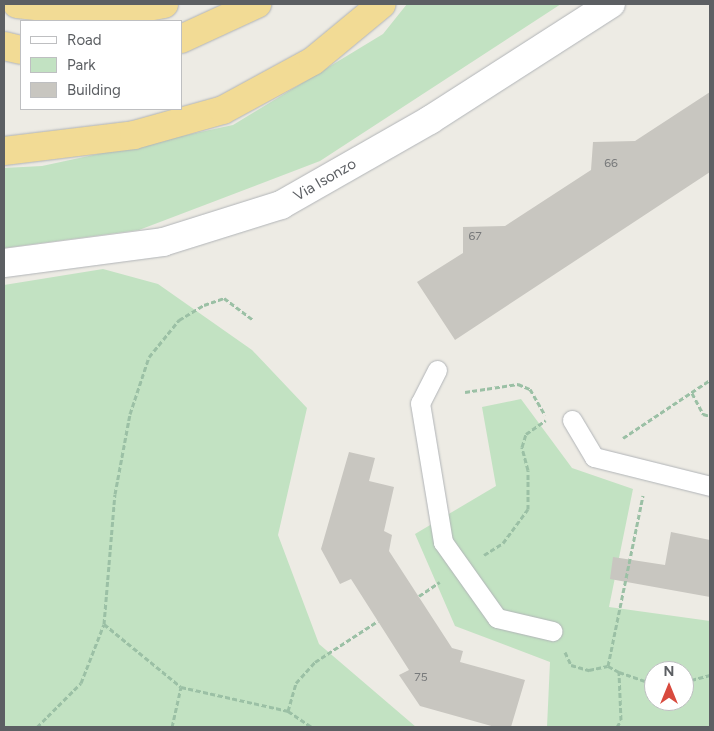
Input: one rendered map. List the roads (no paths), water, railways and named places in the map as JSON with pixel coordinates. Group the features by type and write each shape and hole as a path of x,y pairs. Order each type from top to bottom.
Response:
{"highway":[{"path":"17,4 110,14 164,4"},
{"path":"182,39 257,4"},
{"path":"4,151 134,135 223,110 313,61 382,4"},
{"path":"4,46 20,50"}],"street":[{"name":"Via Isonzo","path":"4,263 163,242 281,205 430,120 611,4"}],"lane":[{"path":"437,370 420,403 443,542 497,618 552,631"},
{"path":"572,420 594,457 710,486"}]}
